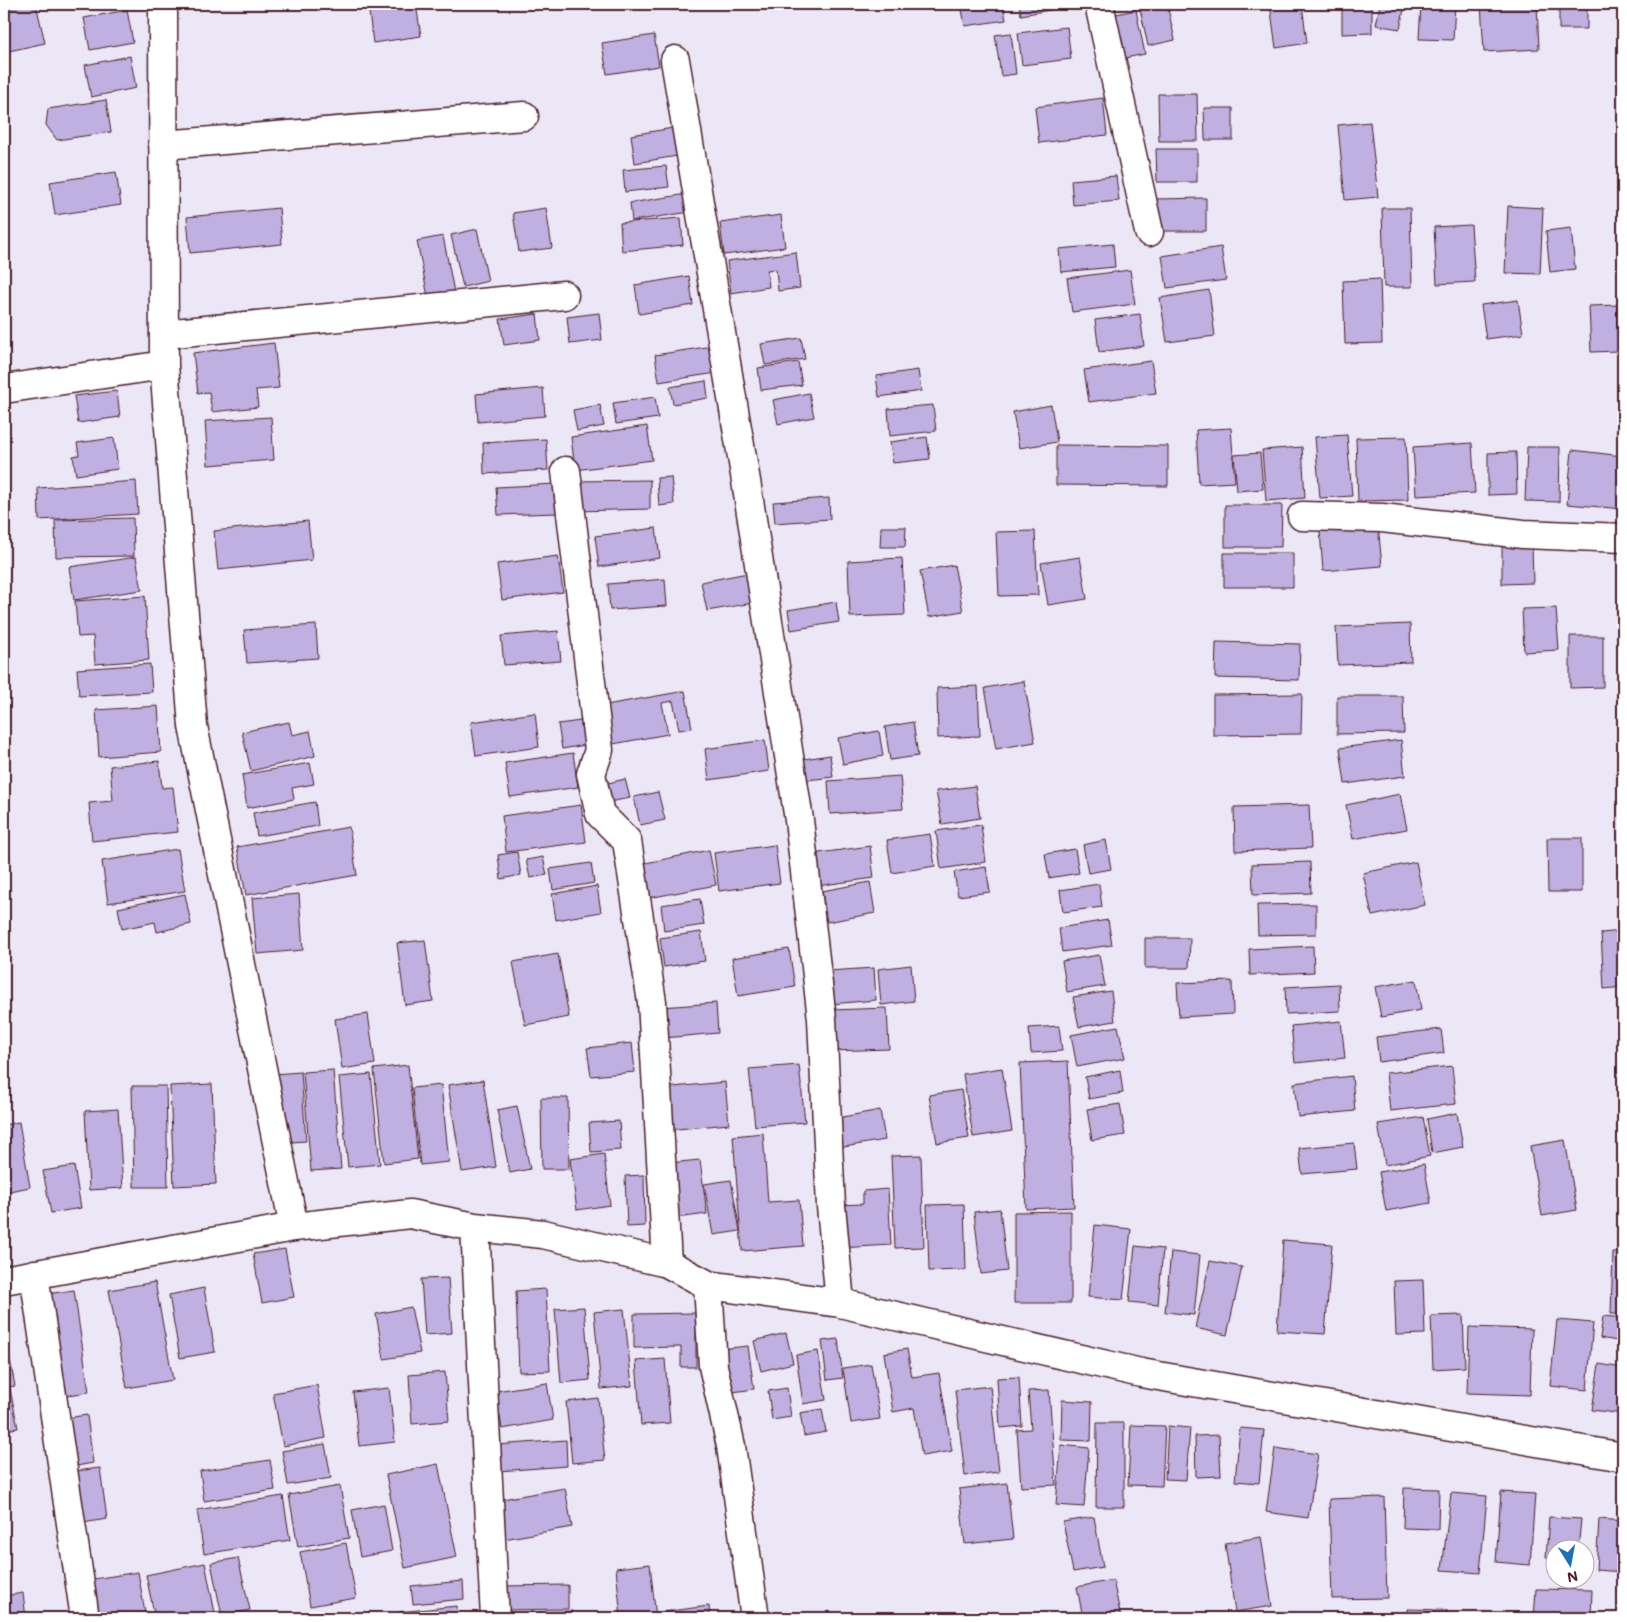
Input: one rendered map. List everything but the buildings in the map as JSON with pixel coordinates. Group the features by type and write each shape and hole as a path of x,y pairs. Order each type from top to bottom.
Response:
{"street":[{"path":"162,4 164,365 193,726 294,1227"},
{"path":"1099,4 1149,232"},
{"path":"675,60 746,481 800,820 822,1019 831,1206 840,1303"},
{"path":"163,145 524,116"},
{"path":"164,334 564,295"},
{"path":"4,389 164,365"},
{"path":"566,471 599,750 591,774 600,814 627,841 652,1002 667,1263"},
{"path":"1302,516 1382,518 1523,534 1623,538"},
{"path":"4,1280 294,1227 410,1214 476,1227 543,1234 667,1263 708,1284 840,1303 1141,1373 1623,1457"},
{"path":"476,1227 495,1618"},
{"path":"34,1274 85,1618"},
{"path":"708,1284 713,1366 730,1446 755,1618"}]}
